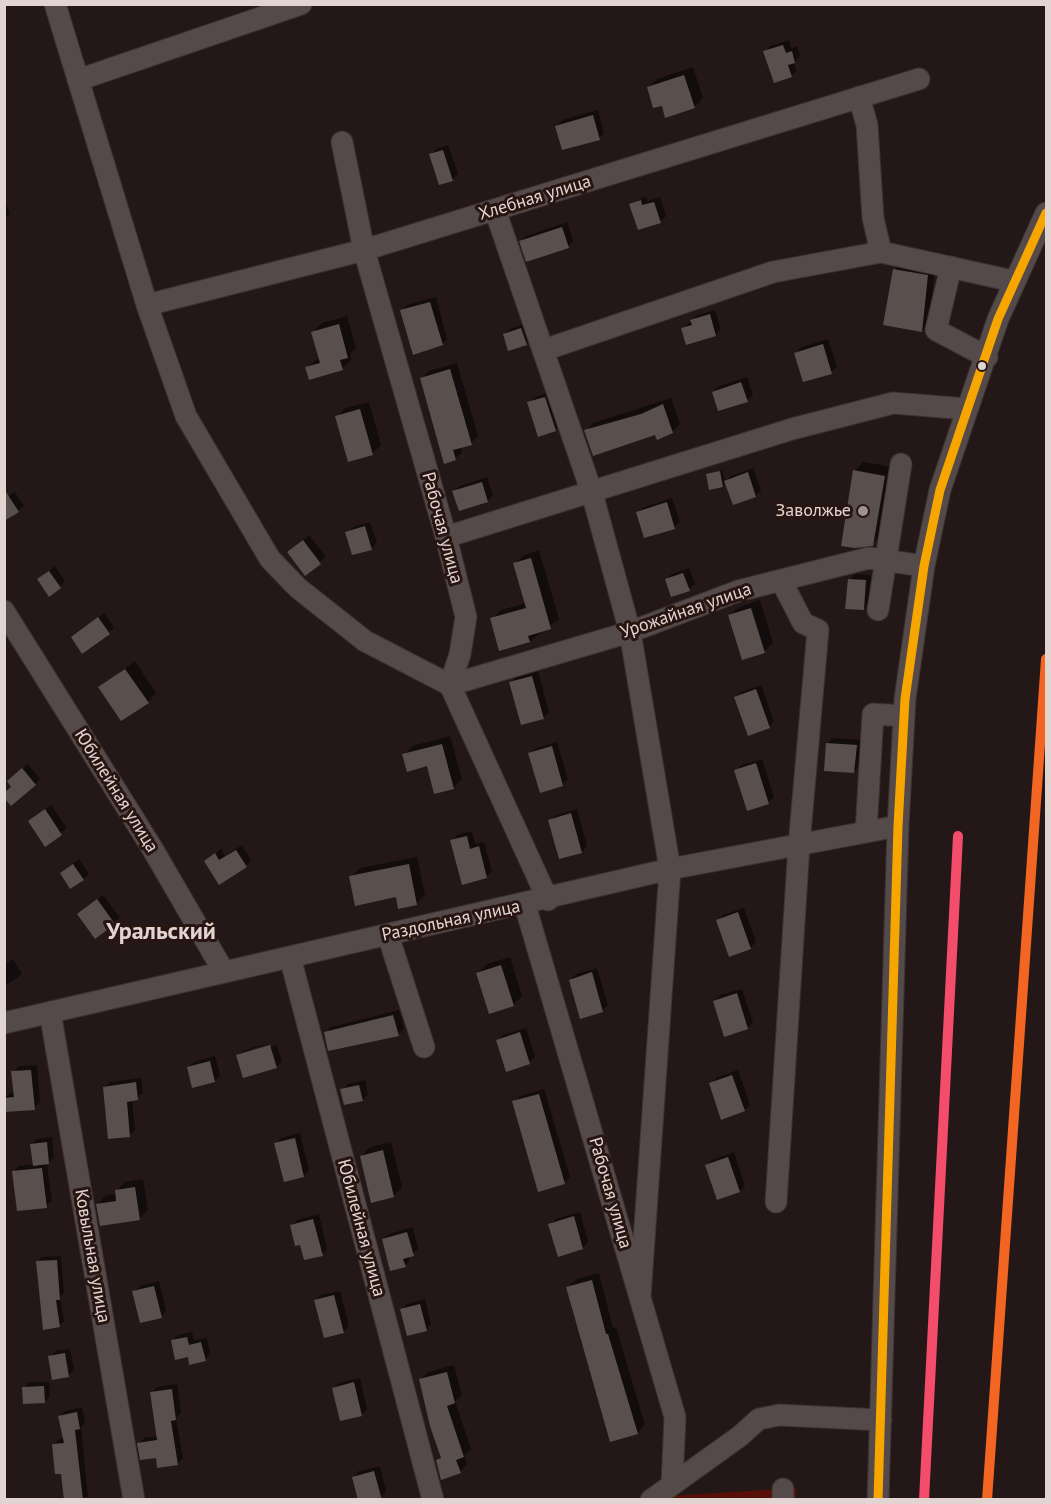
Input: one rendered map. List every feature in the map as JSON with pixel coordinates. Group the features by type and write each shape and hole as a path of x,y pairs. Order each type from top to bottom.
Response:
{"street":[{"path":"55,4 147,304 186,416 270,558 298,588 365,641 450,685 548,900"},
{"path":"78,80 301,4"},
{"name":"Хлебная улица","path":"147,304 364,250 919,79"},
{"path":"858,97 867,125 873,218 881,252"},
{"name":"Рабочая улица","path":"342,142 364,250 446,537 466,617 460,654 450,685"},
{"path":"495,210 592,493 630,632 670,869 640,1297"},
{"path":"878,1500 898,826 904,716 924,566 940,490 1013,282 1047,213"},
{"path":"544,350 773,272 881,252 1013,282"},
{"path":"951,267 936,330 987,357"},
{"path":"446,537 792,429 893,403 967,409"},
{"path":"878,610 901,464"},
{"name":"Урожайная улица","path":"450,685 630,632 738,591 781,580 869,558 924,566"},
{"path":"776,1202 799,845 818,630 802,623 781,580"},
{"name":"Юбилейная улица","path":"4,611 152,848 224,972"},
{"path":"866,832 873,714 904,716"},
{"name":"Раздольная улица","path":"4,1023 548,900 670,869 898,826"},
{"name":"Рабочая улица","path":"525,905 675,1417 660,1495"},
{"path":"388,935 424,1047"},
{"name":"Юбилейная улица","path":"290,957 433,1500"},
{"name":"Ковыльная улица","path":"50,1012 134,1500"},
{"path":"660,1495 740,1437 759,1419 779,1414 881,1420"}],"shaded area":[{"path":"796,1488 796,1499 666,1500 670,1496"}],"building":[{"path":"783,45 786,53 792,51 795,63 788,65 792,77 774,83 763,51"},
{"path":"684,75 695,108 665,118 662,106 653,108 647,87"},
{"path":"593,115 600,140 562,150 555,126"},
{"path":"443,150 453,181 439,185 429,154"},
{"path":"641,200 642,205 654,202 661,223 638,230 629,204"},
{"path":"562,227 569,248 526,262 519,241"},
{"path":"893,269 928,275 922,332 883,325"},
{"path":"430,302 443,345 413,355 400,310"},
{"path":"710,314 716,336 686,345 681,328 692,325 690,320"},
{"path":"339,324 348,358 340,360 343,370 309,380 305,367 320,363 311,332"},
{"path":"521,328 527,345 508,351 503,334"},
{"path":"823,344 832,374 803,382 794,353"},
{"path":"450,369 472,445 453,450 456,460 444,464 420,378"},
{"path":"741,382 748,402 718,411 712,392"},
{"path":"545,397 556,431 538,437 527,402"},
{"path":"663,404 673,433 657,440 655,435 593,456 584,430 641,414"},
{"path":"360,409 373,455 348,462 335,416"},
{"name":"Заволжье","path":"853,470 885,476 873,546 855,548 841,546"},
{"path":"720,471 723,487 709,490 706,474"},
{"path":"748,472 756,497 733,505 724,481"},
{"path":"482,482 488,502 459,511 452,491"},
{"path":"4,489 19,512 4,521"},
{"path":"667,502 675,529 644,538 636,512"},
{"path":"365,526 372,550 352,555 345,532"},
{"path":"303,540 321,564 305,576 287,552"},
{"path":"531,558 551,629 528,636 530,642 499,651 490,618 526,608 513,563"},
{"path":"49,571 61,588 49,597 37,579"},
{"path":"683,573 690,591 671,597 665,579"},
{"path":"848,579 866,580 864,610 845,609"},
{"path":"751,608 765,653 742,660 728,615"},
{"path":"98,617 110,634 82,654 71,637"},
{"path":"125,669 149,703 121,721 98,687"},
{"path":"532,676 544,719 521,725 509,682"},
{"path":"756,689 770,728 748,736 734,697"},
{"path":"826,743 857,745 854,773 824,771"},
{"path":"442,744 454,789 434,794 427,766 407,772 402,754"},
{"path":"552,746 563,786 540,793 528,753"},
{"path":"756,763 769,804 747,811 734,770"},
{"path":"22,768 36,785 11,806 4,798 4,793 11,787 7,781"},
{"path":"45,809 62,835 45,847 28,821"},
{"path":"571,813 582,853 559,859 548,820"},
{"path":"467,836 470,849 479,846 487,878 462,885 450,840"},
{"path":"236,850 247,867 219,885 204,861 215,853 219,860"},
{"path":"73,864 84,880 70,889 60,873"},
{"path":"409,864 417,905 398,909 396,897 355,906 349,876"},
{"path":"97,899 115,924 95,939 77,914"},
{"path":"738,912 751,949 729,957 716,920"},
{"path":"501,965 514,1006 489,1014 476,973"},
{"path":"592,972 603,1012 580,1019 569,980"},
{"path":"737,993 748,1029 724,1037 713,1001"},
{"path":"393,1015 399,1036 328,1051 324,1032"},
{"path":"520,1032 530,1064 506,1072 496,1040"},
{"path":"270,1045 277,1068 243,1078 236,1055"},
{"path":"210,1061 215,1082 192,1088 187,1067"},
{"path":"31,1070 35,1110 4,1112 4,1098 14,1097 11,1071"},
{"path":"732,1075 745,1111 721,1120 709,1083"},
{"path":"136,1082 138,1100 127,1102 130,1137 108,1139 103,1087"},
{"path":"359,1085 363,1101 344,1105 340,1089"},
{"path":"539,1094 565,1184 538,1192 512,1101"},
{"path":"295,1138 304,1177 284,1182 274,1143"},
{"path":"47,1142 49,1164 33,1166 30,1144"},
{"path":"383,1150 394,1197 371,1203 360,1156"},
{"path":"728,1157 740,1192 717,1200 705,1165"},
{"path":"42,1168 47,1208 17,1211 12,1171"},
{"path":"135,1187 140,1220 100,1226 96,1204 116,1201 115,1190"},
{"path":"574,1216 583,1249 558,1257 548,1224"},
{"path":"313,1219 323,1256 304,1260 300,1245 295,1246 290,1225"},
{"path":"407,1232 414,1256 403,1259 406,1267 390,1271 382,1239"},
{"path":"57,1260 60,1300 56,1300 60,1327 43,1330 36,1261"},
{"path":"592,1280 606,1334 608,1334 638,1434 610,1442 566,1287"},
{"path":"154,1286 162,1318 140,1323 132,1291"},
{"path":"334,1295 344,1333 324,1338 314,1300"},
{"path":"420,1304 427,1331 407,1336 400,1309"},
{"path":"187,1337 189,1345 201,1342 206,1361 189,1365 188,1357 175,1360 171,1340"},
{"path":"65,1353 69,1377 52,1380 48,1356"},
{"path":"447,1372 455,1403 447,1406 464,1457 456,1460 461,1473 441,1480 436,1460 441,1458 430,1426 419,1379"},
{"path":"354,1382 362,1416 340,1421 332,1388"},
{"path":"44,1386 45,1403 23,1404 22,1387"},
{"path":"172,1389 176,1420 171,1421 178,1465 157,1468 156,1458 140,1460 137,1443 157,1440 150,1392"},
{"path":"77,1412 80,1429 75,1430 83,1500 64,1500 61,1474 55,1474 52,1444 64,1443 58,1416"},
{"path":"374,1471 382,1500 358,1500 352,1477"}],"transit line":[{"path":"878,1500 898,826 905,699 924,566 940,490 998,319 1046,213"},
{"path":"987,1500 1046,659"},
{"path":"924,1500 958,836"}],"place":[{"name":"Заволжье","path":"863,511"}],"district":[{"name":"Уральский","path":"161,932"}]}
